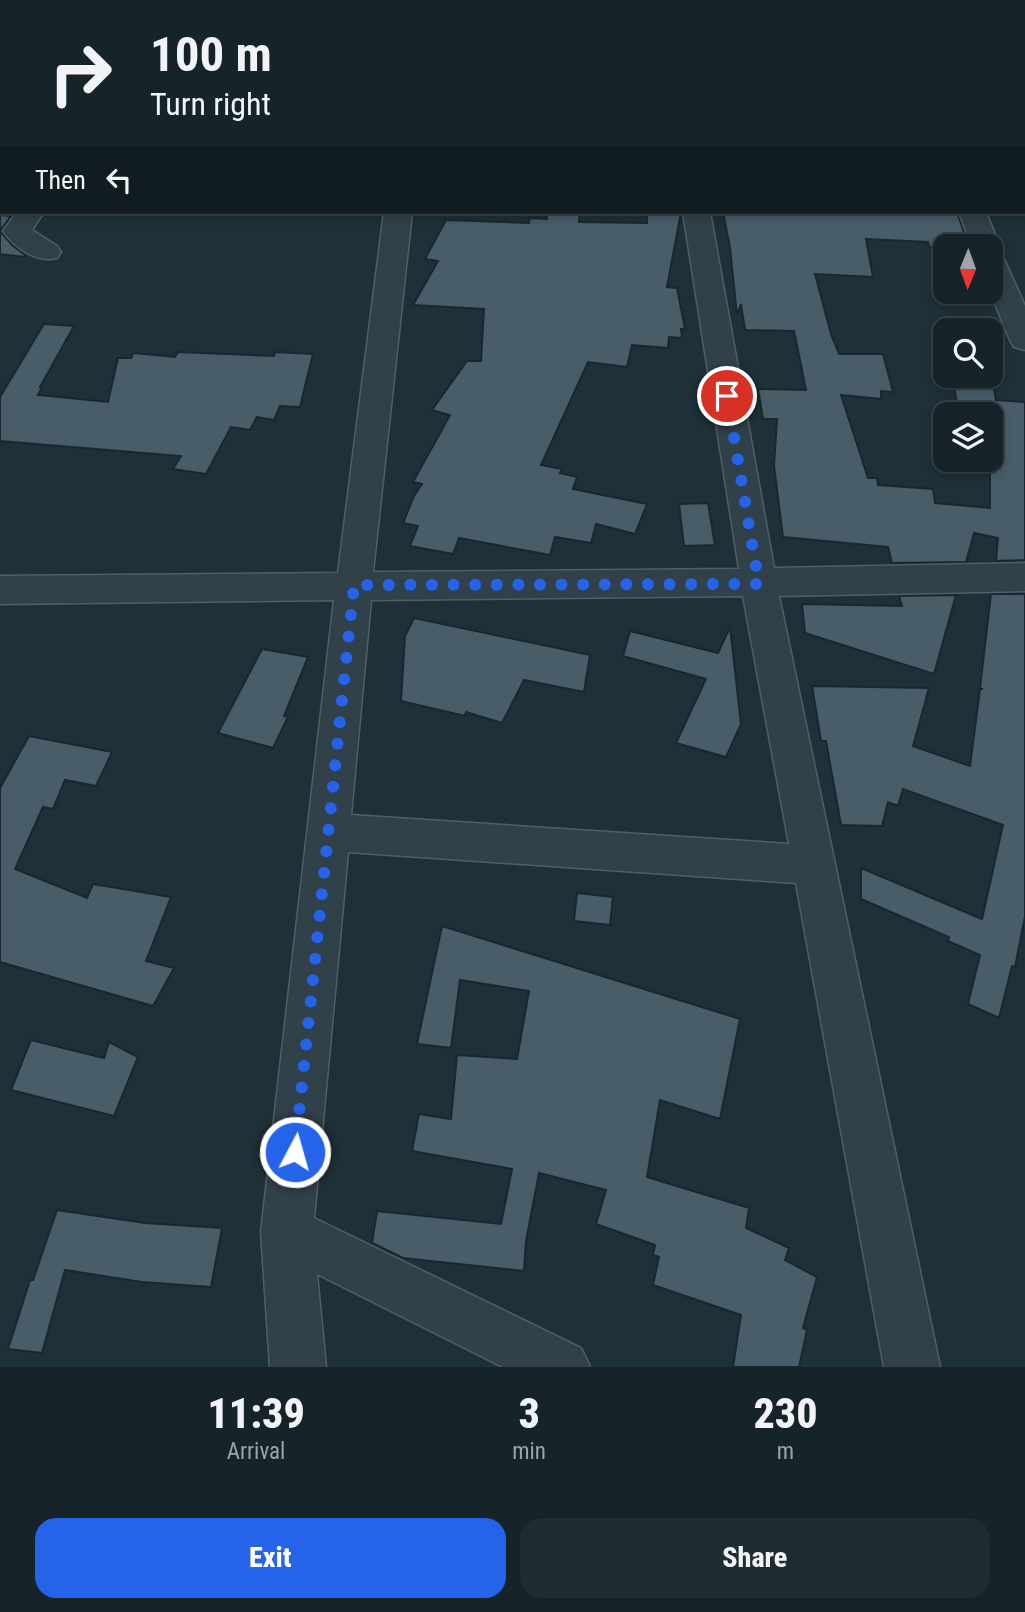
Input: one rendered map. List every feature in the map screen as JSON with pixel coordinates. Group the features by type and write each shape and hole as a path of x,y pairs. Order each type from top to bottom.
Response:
{"street":[{"path":"29,214 17,230 27,241 47,252"},
{"path":"298,1367 286,1232 354,585 398,214"},
{"path":"696,214 759,584 912,1367"},
{"path":"973,214 981,234"},
{"path":"1003,289 1025,340"},
{"path":"0,590 354,585 759,584 1025,577"},
{"path":"327,832 815,865"},
{"path":"286,1232 562,1367"}],"building":[{"path":"547,214 580,214 579,222 647,223 647,214 681,214 667,287 677,288 685,329 681,329 682,338 669,337 668,348 632,345 627,367 588,362 541,465 562,469 560,473 577,477 573,489 647,504 635,534 596,524 591,543 555,537 550,555 459,538 453,554 410,546 418,526 403,523 422,484 413,482 450,415 432,410 467,361 481,361 484,309 413,305 438,261 425,259 446,220 529,223 530,218 547,219"},
{"path":"723,214 958,214 965,234 933,234 933,247 929,247 928,242 866,239 873,277 815,274 839,354 883,354 893,392 881,391 881,399 841,395 868,478 877,478 878,485 933,489 935,503 990,508 990,472 1003,472 1003,402 957,402 954,388 994,388 996,400 1025,402 1025,560 996,561 998,538 974,533 966,562 892,563 888,547 783,537 774,466 777,419 763,419 758,389 806,390 794,331 745,330 741,304 737,315"},
{"path":"0,215 11,216 0,231"},
{"path":"0,231 25,255 24,257 0,254"},
{"path":"44,324 74,326 38,395 108,402 118,358 131,358 133,353 175,357 178,352 274,356 275,352 313,354 300,407 280,406 274,420 257,417 250,430 231,427 206,474 173,469 181,456 0,441 0,397"},
{"path":"708,503 715,545 684,546 679,504"},
{"path":"991,594 1025,594 1025,916 1015,967 1012,966 999,1018 968,1004 980,955 948,941 949,937 861,899 861,868 982,919 1003,825 903,789 898,806 888,802 882,826 841,825 826,741 821,741 812,686 929,688 913,746 970,766 980,689 983,689 980,688"},
{"path":"956,595 934,674 805,633 802,604 902,606 899,596"},
{"path":"414,618 590,655 584,692 524,680 502,723 466,712 465,716 401,701 405,636"},
{"path":"730,627 741,724 726,757 676,743 706,679 623,656 630,631 718,653"},
{"path":"262,649 308,657 284,716 288,717 273,748 218,733"},
{"path":"29,736 112,752 96,786 65,780 53,809 43,807 15,869 87,898 93,884 171,897 146,961 174,968 153,1006 0,962 0,788"},
{"path":"577,893 613,897 610,925 574,921"},
{"path":"442,926 740,1019 720,1119 660,1100 647,1177 749,1208 746,1228 789,1248 785,1260 817,1277 803,1328 807,1330 799,1367 733,1367 741,1315 653,1285 659,1257 653,1255 655,1245 596,1224 606,1190 539,1173 526,1241 524,1271 403,1258 372,1243 377,1211 501,1224 512,1169 412,1151 419,1114 451,1119 457,1055 517,1059 529,991 460,980 451,1048 417,1044"},
{"path":"31,1040 104,1058 109,1042 138,1057 114,1116 11,1090"},
{"path":"57,1210 145,1223 222,1228 211,1287 142,1282 65,1270 42,1353 8,1349 30,1280 33,1280"}],"route":[{"path":"295,1152 354,585 759,584 727,396"}]}
